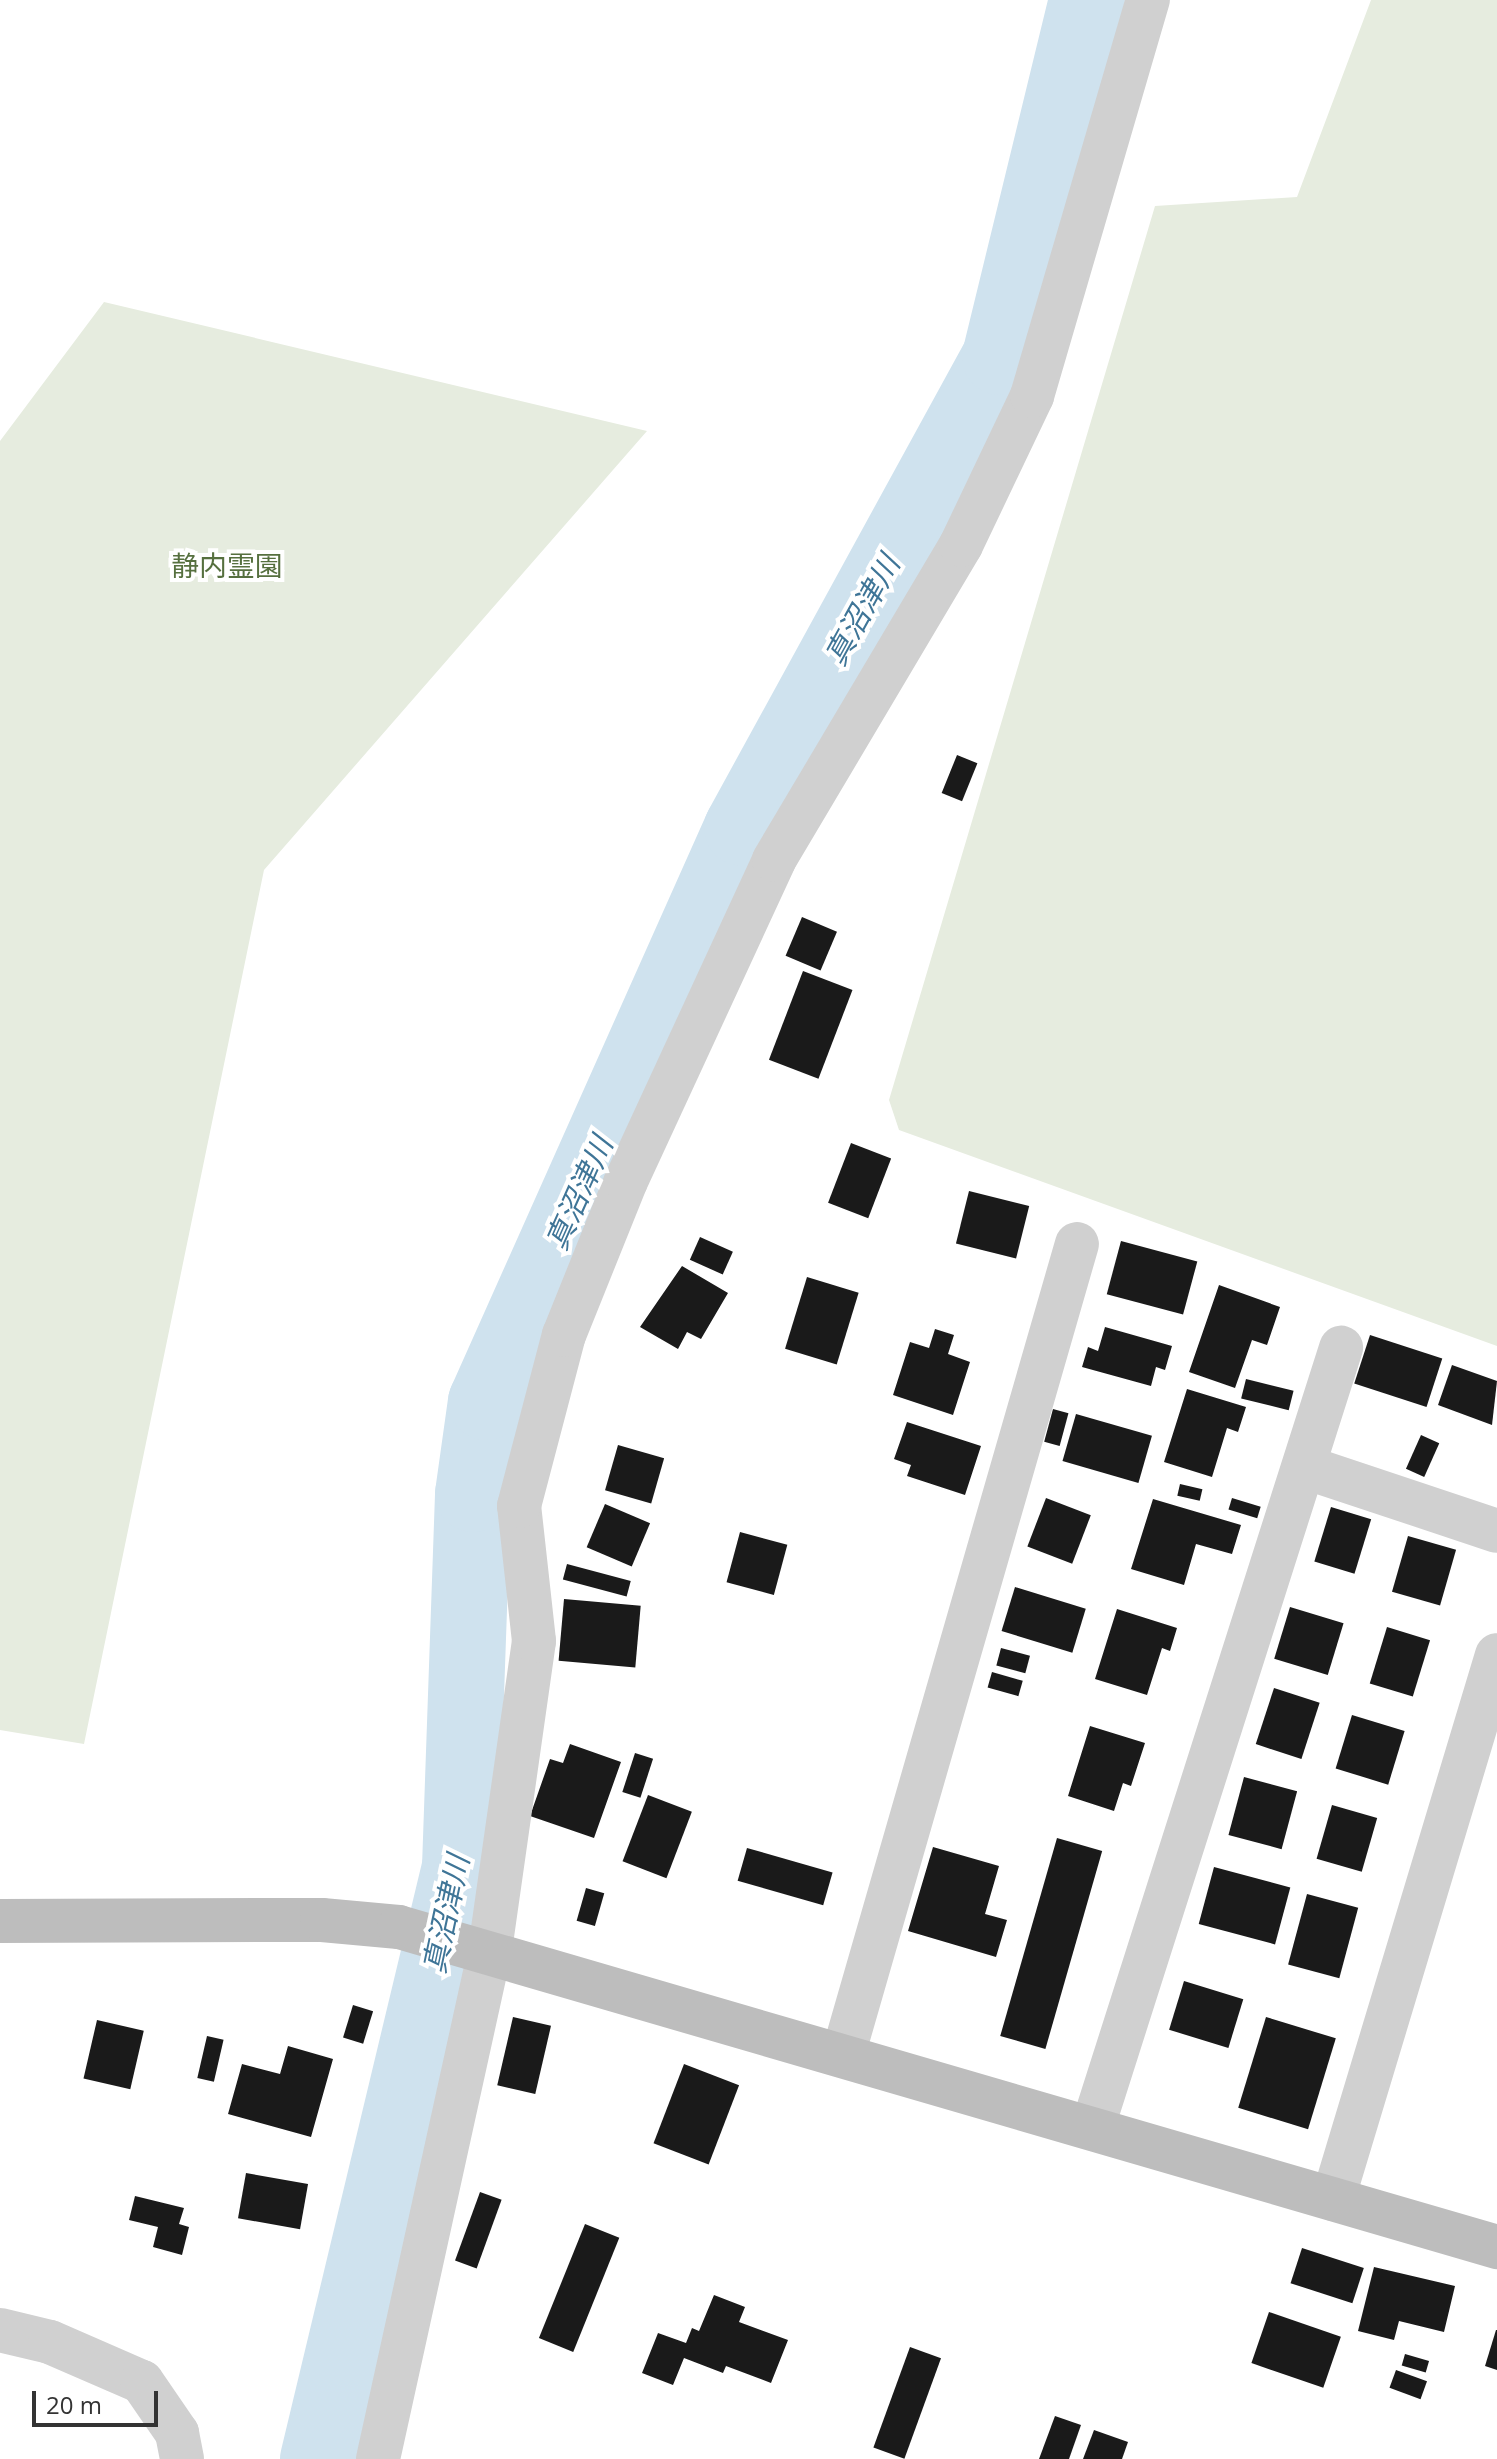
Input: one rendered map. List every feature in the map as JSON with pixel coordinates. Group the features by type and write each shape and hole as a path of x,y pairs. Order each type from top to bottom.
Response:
{"street":[{"path":"378,2459 479,1947 534,1641 519,1506 564,1335 626,1181 774,860 961,545 1032,396 1148,0"},
{"path":"843,2055 1077,1244"},
{"path":"1093,2126 1341,1348"},
{"path":"1305,1467 1497,1531"},
{"path":"1333,2199 1497,1655"},
{"path":"0,1921 322,1920 399,1927 479,1947 1497,2247"},
{"path":"0,2330 50,2342 142,2382 177,2433 182,2459"}],"green space":[{"path":"1371,0 1497,0 1497,1346 899,1130 889,1100 1155,206 1297,197"},
{"name":"静内霊園","path":"104,302 647,431 264,870 84,1744 0,1730 0,441"}],"building":[{"path":"957,755 977,763 962,801 942,793"},
{"path":"802,917 837,932 821,971 786,956"},
{"path":"803,971 852,990 818,1079 769,1060"},
{"path":"851,1143 891,1158 868,1218 828,1203"},
{"path":"969,1191 1029,1206 1016,1258 956,1243"},
{"path":"700,1237 733,1252 723,1274 690,1260"},
{"path":"1121,1241 1197,1261 1183,1315 1107,1294"},
{"path":"682,1266 728,1293 701,1339 687,1332 678,1349 640,1327"},
{"path":"807,1277 859,1293 837,1365 785,1349"},
{"path":"1219,1285 1280,1307 1267,1345 1252,1340 1235,1388 1189,1372"},
{"path":"1105,1327 1172,1346 1165,1370 1156,1367 1151,1386 1082,1367 1088,1347 1098,1351"},
{"path":"935,1329 954,1335 948,1354 970,1362 953,1415 893,1395 910,1342 929,1348"},
{"path":"1370,1335 1442,1358 1427,1407 1354,1384"},
{"path":"1452,1365 1497,1381 1492,1425 1438,1405"},
{"path":"1246,1379 1294,1391 1289,1410 1241,1398"},
{"path":"1187,1389 1246,1407 1238,1432 1227,1428 1212,1477 1164,1462"},
{"path":"1053,1409 1068,1413 1060,1446 1044,1442"},
{"path":"1076,1414 1152,1436 1138,1483 1062,1461"},
{"path":"907,1422 981,1446 965,1495 907,1476 911,1465 894,1459"},
{"path":"1421,1435 1439,1443 1424,1477 1406,1469"},
{"path":"618,1445 664,1458 651,1503 605,1490"},
{"path":"1180,1484 1202,1489 1200,1501 1177,1496"},
{"path":"1046,1498 1091,1515 1072,1564 1027,1547"},
{"path":"1232,1498 1261,1507 1257,1518 1228,1509"},
{"path":"1153,1499 1241,1525 1232,1554 1196,1544 1184,1585 1131,1569"},
{"path":"605,1504 650,1523 632,1566 587,1547"},
{"path":"1331,1507 1371,1519 1354,1574 1314,1562"},
{"path":"740,1532 787,1545 774,1595 727,1582"},
{"path":"1408,1536 1456,1550 1440,1606 1392,1592"},
{"path":"567,1564 631,1581 627,1597 563,1579"},
{"path":"1015,1587 1086,1609 1072,1653 1002,1631"},
{"path":"564,1599 641,1606 635,1667 559,1661"},
{"path":"1290,1607 1344,1623 1328,1675 1274,1659"},
{"path":"1117,1609 1177,1628 1170,1651 1162,1648 1147,1695 1095,1679"},
{"path":"1387,1627 1430,1640 1413,1697 1370,1683"},
{"path":"1001,1648 1030,1656 1025,1673 996,1665"},
{"path":"992,1672 1023,1681 1018,1696 988,1687"},
{"path":"1274,1688 1320,1703 1301,1759 1256,1744"},
{"path":"1352,1715 1405,1731 1388,1785 1336,1769"},
{"path":"1090,1726 1145,1743 1131,1786 1123,1783 1114,1811 1068,1796"},
{"path":"570,1744 621,1762 594,1838 530,1816 550,1759 563,1763"},
{"path":"635,1753 653,1759 640,1798 622,1792"},
{"path":"1244,1777 1297,1791 1282,1849 1228,1835"},
{"path":"648,1795 692,1812 666,1878 623,1861"},
{"path":"1332,1805 1377,1818 1362,1872 1317,1859"},
{"path":"1057,1838 1102,1851 1045,2049 1000,2036"},
{"path":"933,1847 999,1866 985,1914 1007,1920 996,1957 908,1931"},
{"path":"747,1848 833,1873 823,1905 738,1881"},
{"path":"1214,1867 1290,1887 1275,1944 1199,1924"},
{"path":"586,1888 604,1893 595,1926 577,1921"},
{"path":"1307,1894 1358,1908 1339,1978 1288,1965"},
{"path":"1184,1981 1243,1999 1228,2048 1169,2030"},
{"path":"353,2005 373,2011 363,2044 343,2038"},
{"path":"513,2017 551,2026 535,2094 497,2085"},
{"path":"1266,2017 1336,2038 1308,2129 1238,2108"},
{"path":"97,2020 144,2031 130,2089 84,2078"},
{"path":"207,2036 224,2040 214,2082 197,2078"},
{"path":"288,2046 333,2059 311,2137 228,2114 242,2064 280,2074"},
{"path":"684,2064 739,2085 709,2164 654,2143"},
{"path":"246,2173 308,2184 300,2229 238,2218"},
{"path":"480,2192 502,2200 477,2268 455,2261"},
{"path":"135,2196 184,2208 179,2224 189,2227 182,2255 153,2247 158,2227 129,2220"},
{"path":"585,2224 619,2238 573,2352 539,2338"},
{"path":"1302,2248 1364,2268 1352,2303 1291,2283"},
{"path":"1374,2267 1455,2286 1444,2332 1399,2321 1394,2340 1358,2331"},
{"path":"714,2295 745,2307 739,2322 788,2340 771,2383 726,2366 723,2373 684,2358 673,2385 642,2373 658,2333 686,2343 692,2328 699,2331"},
{"path":"1269,2312 1341,2337 1323,2388 1251,2363"},
{"path":"1497,2330 1497,2370 1485,2366"},
{"path":"910,2347 941,2358 904,2459 873,2448"},
{"path":"1405,2354 1429,2361 1426,2372 1402,2366"},
{"path":"1396,2370 1427,2381 1421,2399 1390,2388"},
{"path":"1055,2416 1081,2425 1069,2459 1039,2459"},
{"path":"1094,2430 1128,2442 1122,2459 1083,2459"}],"waterway":[{"name":"真沼津川","path":"318,2459 460,1867 473,1494 486,1402 742,828 1000,357 1087,0"}]}
